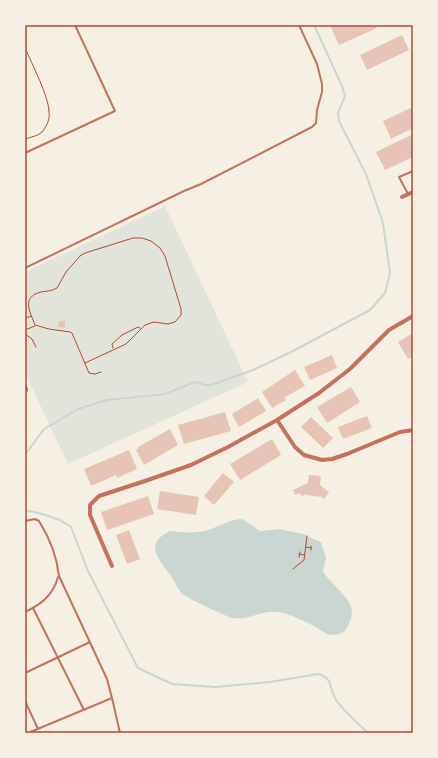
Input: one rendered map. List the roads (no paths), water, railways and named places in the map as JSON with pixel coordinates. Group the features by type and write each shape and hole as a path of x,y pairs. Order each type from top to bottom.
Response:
{"street":[{"path":"402,197 413,192"},
{"path":"112,566 90,515 90,504 99,496 145,482 191,465 228,447 277,420 319,393 350,369 389,330 413,316"},
{"path":"277,420 295,447 304,455 322,460 332,459 400,432 413,430"}],"lane":[{"path":"25,153 115,111 75,25"},
{"path":"25,268 184,190 201,184 312,127 316,123 317,110 322,92 322,84 317,64 299,25"},
{"path":"408,194 399,177 413,170"},
{"path":"25,520 35,519 41,524 57,562 59,576 107,679 120,733"},
{"path":"25,612 44,601 55,588 59,576"},
{"path":"33,608 84,710"},
{"path":"25,673 90,642"},
{"path":"28,733 112,698"},
{"path":"25,701 38,729"}],"waterway":[{"path":"25,455 44,429 78,409 107,400 165,394 195,382 211,385 253,370 293,351 370,310 385,293 390,273 383,223 366,174 339,121 338,113 345,96 342,86 314,25"},
{"path":"25,510 60,520 71,527 88,571 138,668 172,684 215,687 270,682 318,674 328,680 337,702 368,733"}]}
